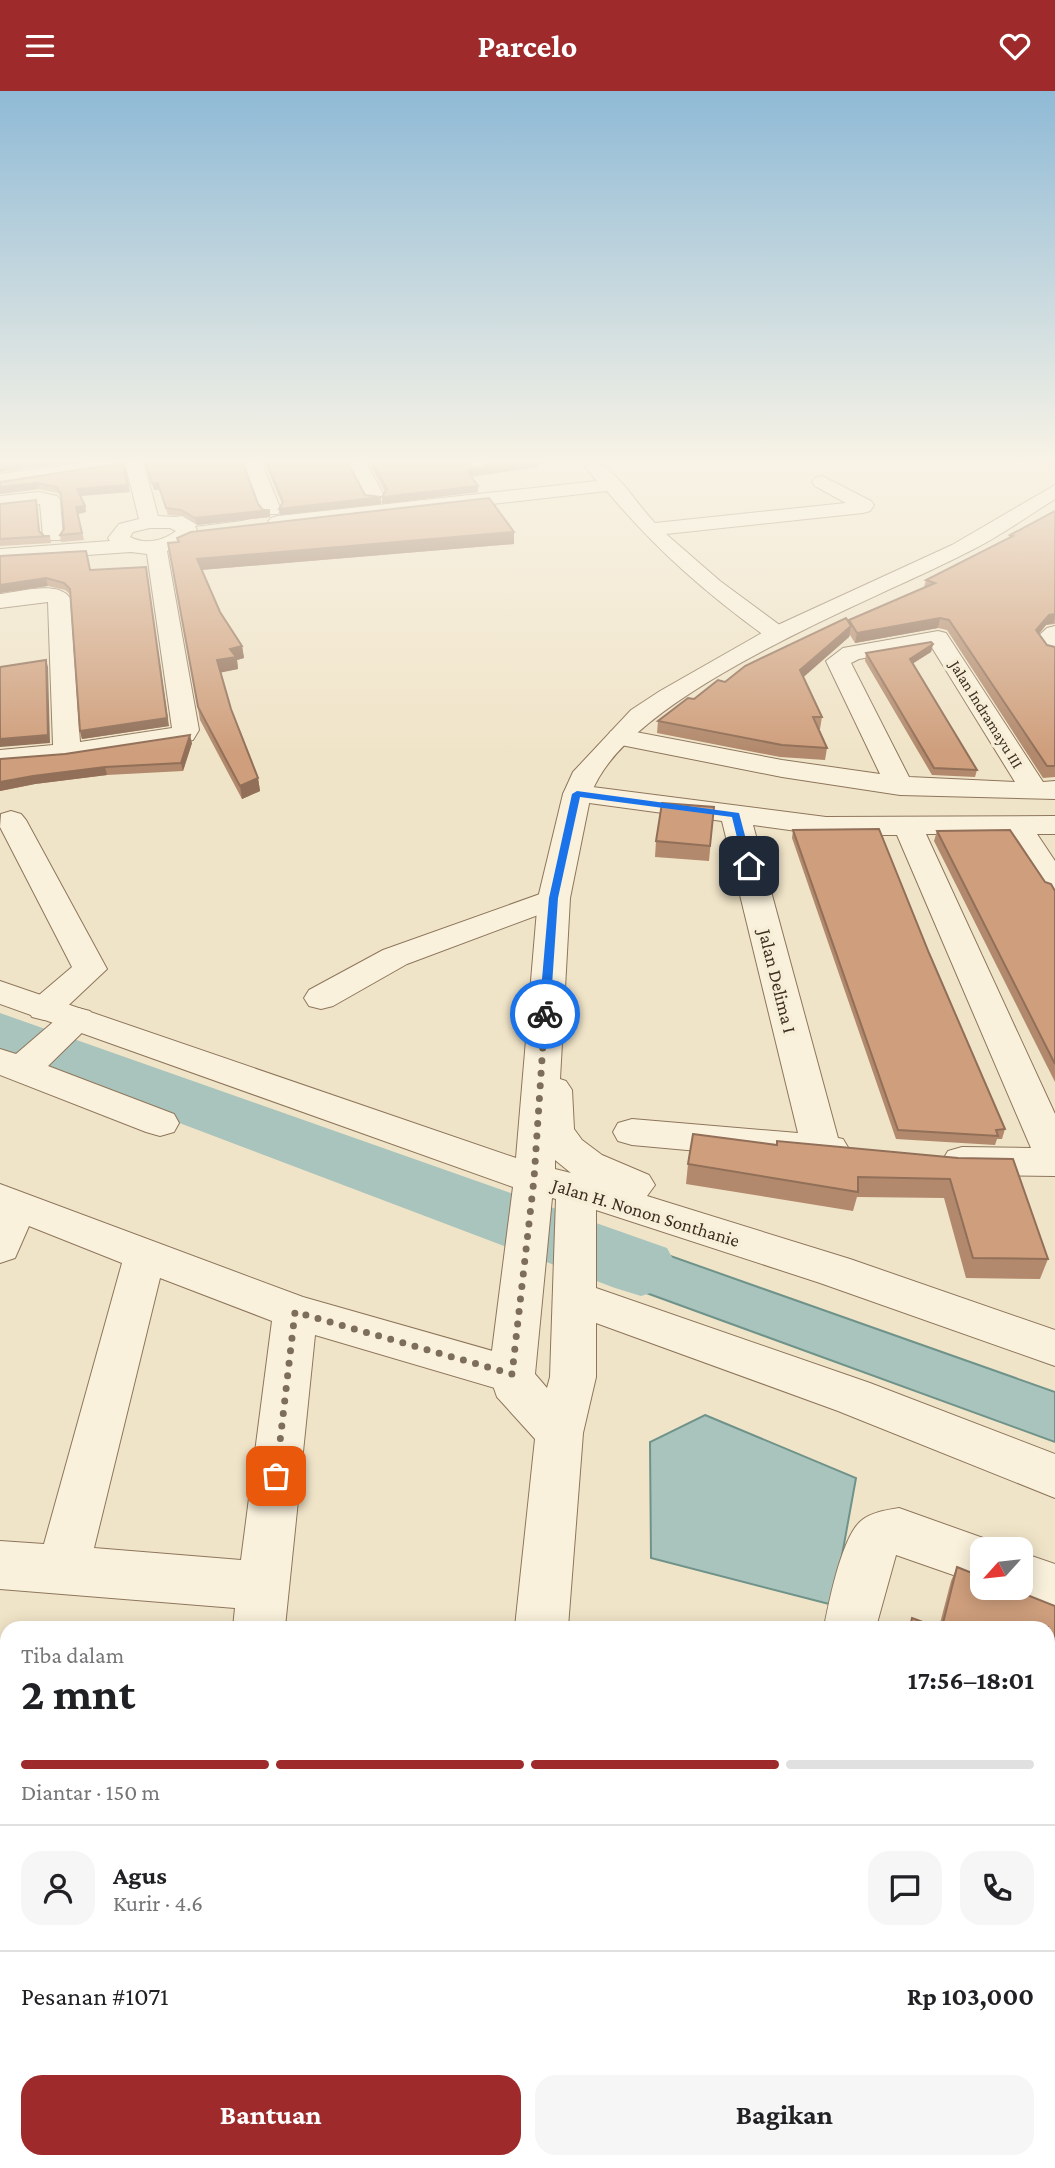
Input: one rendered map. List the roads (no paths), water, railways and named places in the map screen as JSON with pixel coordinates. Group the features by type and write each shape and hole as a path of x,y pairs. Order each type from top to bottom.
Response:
{"street":[{"path":"0,758 66,752 184,734 186,730 158,558"},
{"path":"680,558 777,634"},
{"path":"559,1433 513,1384 513,1367 533,1184 554,898 580,786 613,744 640,716 669,696 777,634 940,558"},
{"path":"0,601 52,595 59,598 66,752"},
{"path":"1055,633 1048,639 1055,649"},
{"name":"Jalan Indramayu III","path":"900,787 838,661 852,653 938,638 1045,790"},
{"path":"613,744 900,787 1045,790"},
{"path":"580,786 736,814 826,826 1055,825"},
{"name":"Jalan Delima I","path":"736,814 821,1148"},
{"path":"11,820 90,969 62,1020 16,1064 160,1123"},
{"path":"1017,826 1055,884"},
{"path":"908,827 1055,1159 926,1158"},
{"path":"321,998 395,957 554,898"},
{"name":"Jalan H. Nonon Sonthanie","path":"0,992 62,1020 576,1201 835,1271 1055,1348"},
{"path":"540,1067 553,1086 555,1129 572,1154 598,1173 736,1219 835,1271"},
{"path":"632,1132 860,1152"},
{"path":"542,1621 559,1433 573,1377 576,1201"},
{"path":"0,1247 8,1202 295,1312 513,1367"},
{"path":"63,1570 145,1254"},
{"path":"574,1299 854,1397 1055,1476"},
{"path":"0,1565 63,1570 261,1607 295,1312"},
{"path":"852,1621 871,1546 881,1535 899,1531 970,1558"},
{"path":"1033,1581 1055,1589"}],"water":[{"path":"597,1230 1055,1392 1055,1442 597,1275"},
{"path":"705,1415 856,1478 833,1605 651,1558 650,1442"}],"waterway":[{"path":"0,1033 641,1268"}]}
